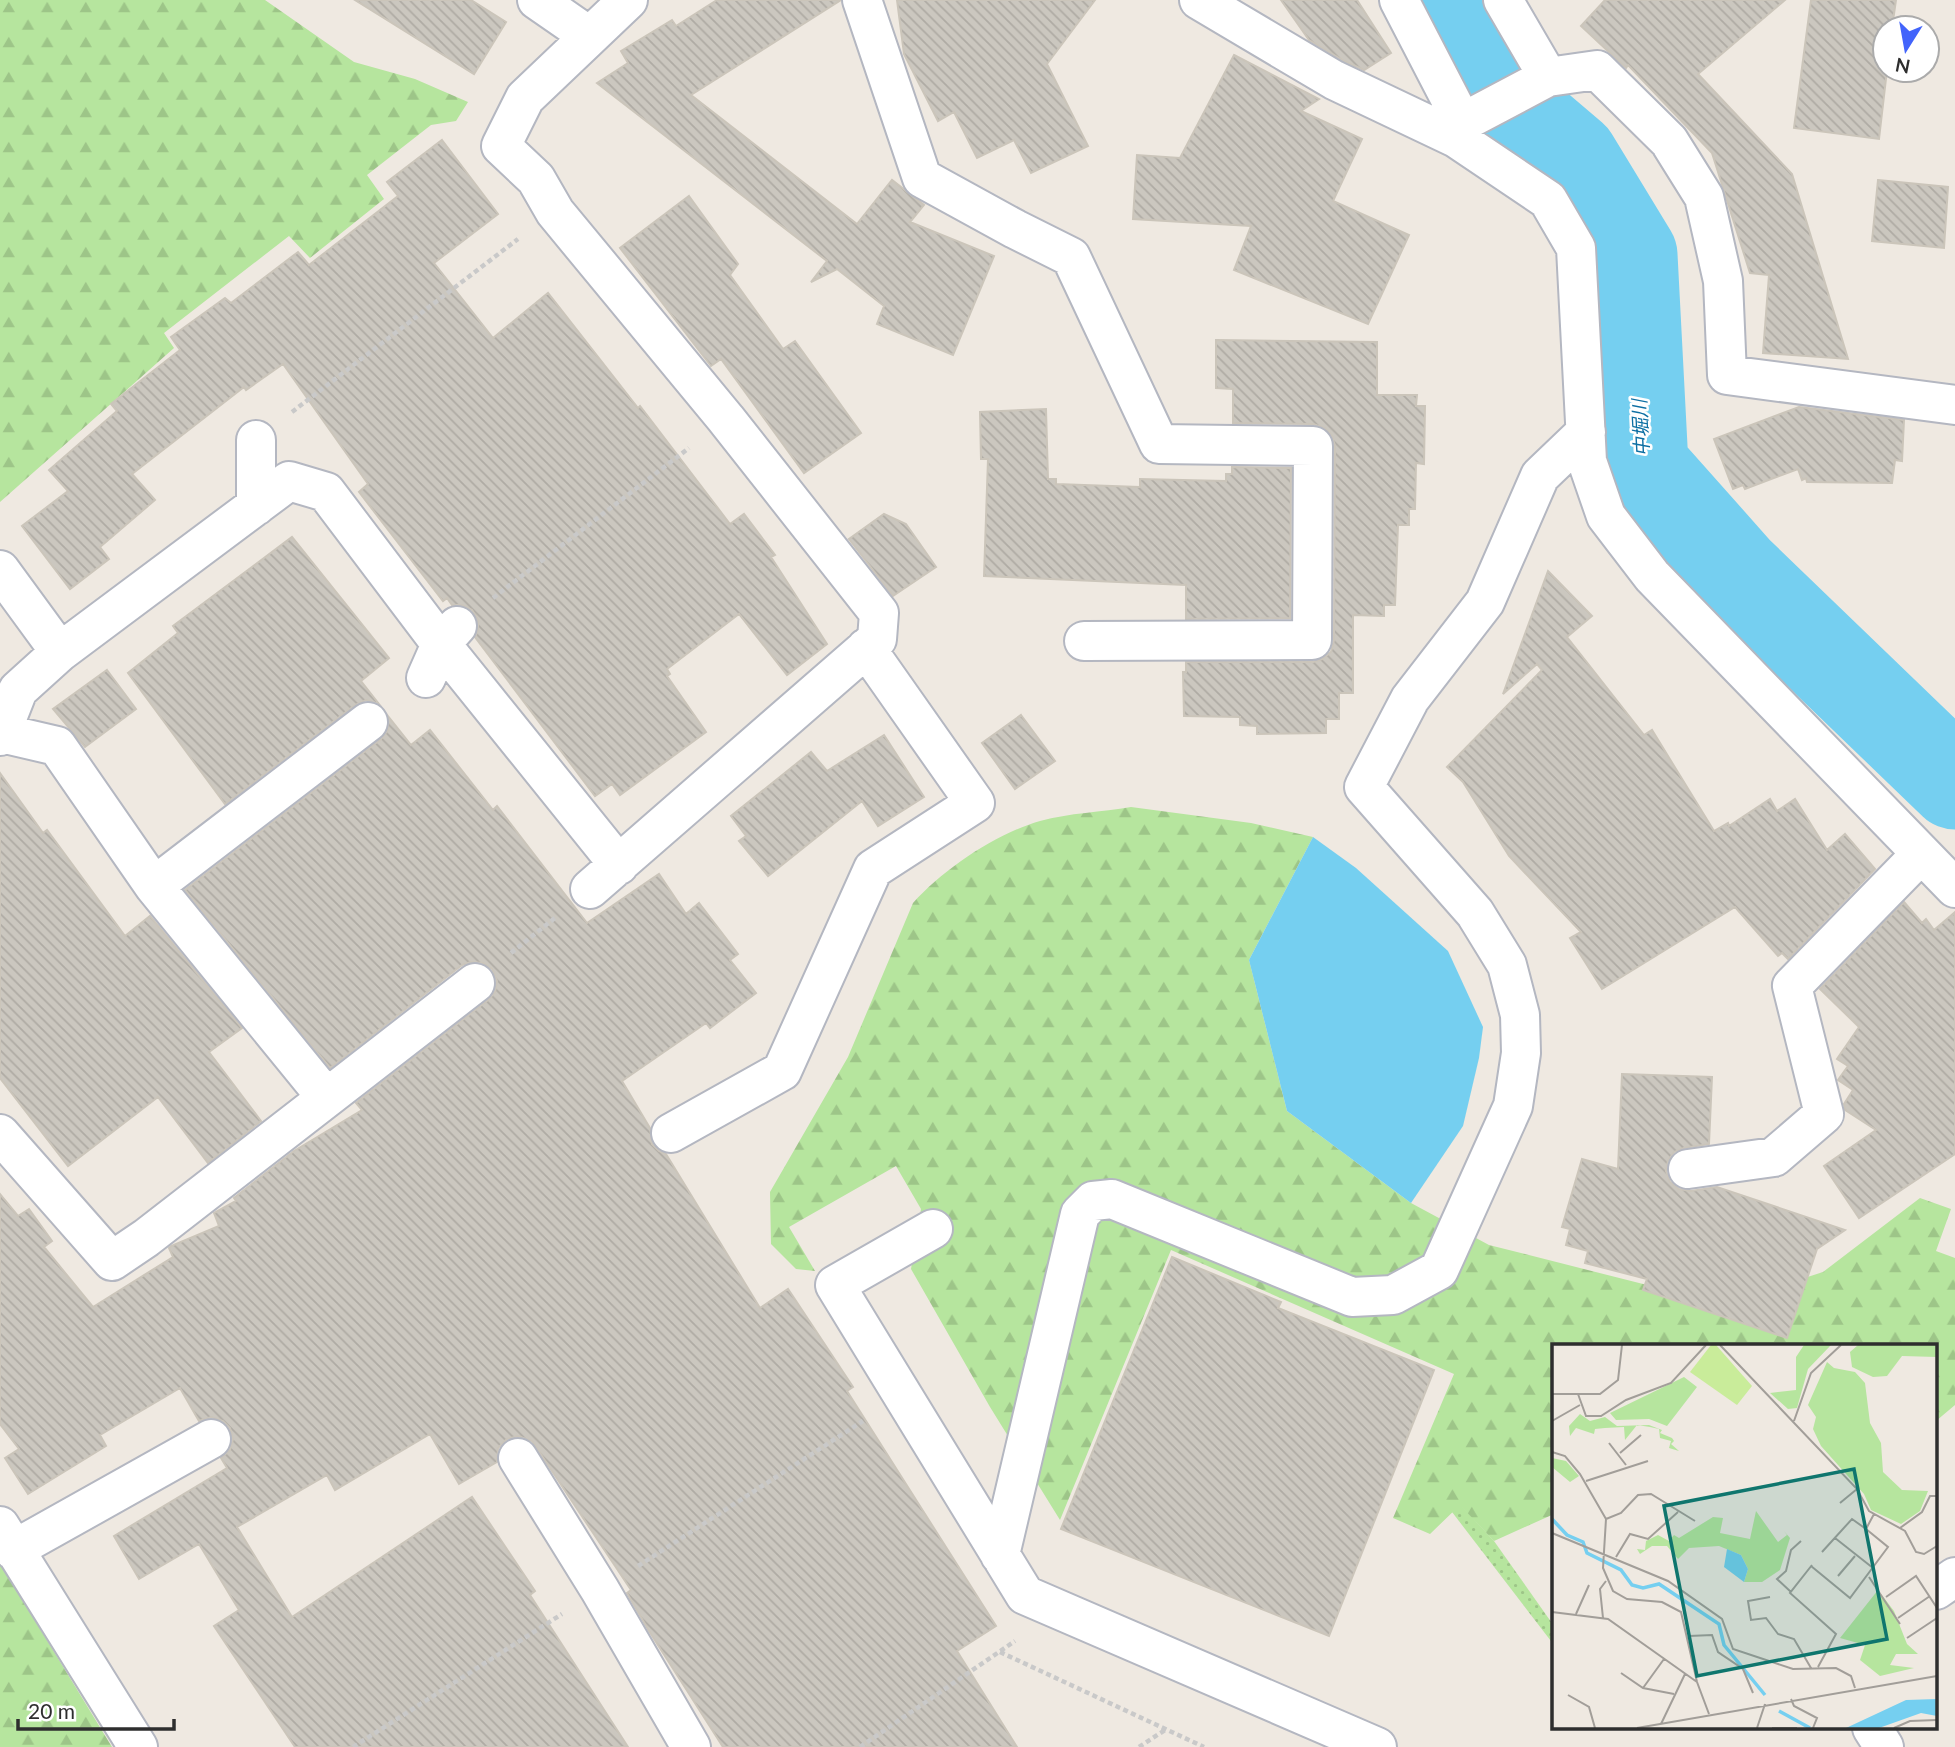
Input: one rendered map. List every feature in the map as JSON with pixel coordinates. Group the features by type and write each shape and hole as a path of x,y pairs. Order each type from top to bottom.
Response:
{"street":[{"path":"537,0 589,36"},
{"path":"590,889 877,639 879,613 545,219 536,179 501,146 525,98 628,0"},
{"path":"862,0 922,178 1071,257 1159,444 1313,446 1312,640 1084,642"},
{"path":"1199,0 1334,80 1459,123 1548,200 1576,248 1587,461 1606,516 1652,576 1955,888"},
{"path":"1399,0 1459,123"},
{"path":"1503,0 1548,77"},
{"path":"1459,123 1548,77 1597,70 1669,141 1704,197 1724,281 1727,374 1955,405"},
{"path":"1000,1555 1080,1214 1093,1200 1112,1199 1352,1297 1393,1295 1439,1270 1513,1106 1521,1053 1520,1015 1507,965 1475,913 1364,787 1410,699 1485,602 1540,476 1586,432"},
{"path":"256,440 256,506"},
{"path":"326,1097 154,886 57,746 1,735 18,690 60,652 289,481 326,492 442,649 620,865"},
{"path":"0,570 60,652"},
{"path":"671,1133 782,1071 873,869 975,803 866,648"},
{"path":"154,886 368,722"},
{"path":"1688,1169 1774,1157 1824,1114 1792,986 1921,854"},
{"path":"0,1134 112,1261 146,1238 475,983"},
{"path":"933,1229 835,1285 1025,1595 1377,1747"},
{"path":"138,1747 7,1538 211,1439"},
{"path":"518,1458 600,1590 691,1747"},
{"path":"1938,1589 1955,1577"},
{"path":"1873,1730 1884,1747"}],"path":[{"path":"256,440 545,219"},
{"path":"442,649 718,426"},
{"path":"475,983 590,889"},
{"path":"353,1747 902,1396"},
{"path":"860,1747 1000,1652 1204,1747"},
{"path":"1139,1747 1165,1730"}],"green space":[{"path":"0,0 265,0 354,62 415,79 468,102 456,121 431,125 367,175 384,199 310,258 289,236 164,333 174,348 0,502"},
{"path":"1131,807 1251,823 1313,837 1249,960 1287,1111 1411,1203 1489,1245 1647,1285 1789,1283 1823,1272 1920,1198 1951,1209 1936,1251 1955,1258 1955,1405 1938,1419 1938,1344 1552,1344 1552,1515 1494,1541 1460,1505 1430,1534 1393,1518 1454,1374 1171,1250 1060,1520 990,1407 911,1269 921,1209 896,1166 789,1227 815,1271 796,1269 771,1244 770,1192 848,1057 913,903 955,866 988,844 1023,827 1062,816"},
{"path":"1460,1504 1494,1541 1552,1623 1552,1642 1452,1512"},
{"path":"0,1563 112,1747 0,1747"}],"water":[{"path":"1313,837 1356,868 1448,951 1483,1027 1479,1058 1463,1126 1411,1203 1287,1111 1249,960"}],"building":[{"path":"355,0 471,0 506,22 474,74"},
{"path":"717,0 841,0 691,95 857,224 892,180 924,205 910,222 994,256 953,355 877,324 884,306 837,269 811,282 827,261 597,83 628,63 621,51 672,20 676,26"},
{"path":"897,0 1095,0 1047,64 1088,146 1031,173 1014,140 977,158 954,112 938,121 904,54"},
{"path":"1281,0 1357,0 1391,53 1364,70 1344,61 1309,40"},
{"path":"1605,0 1785,0 1698,74 1792,174 1848,359 1763,353 1769,275 1750,273 1712,153 1628,65 1626,68 1581,26"},
{"path":"1811,0 1896,0 1894,14 1871,14 1871,84 1885,84 1879,139 1794,128"},
{"path":"1234,55 1319,99 1301,111 1362,139 1333,201 1409,235 1368,324 1234,270 1251,226 1133,219 1137,155 1180,158"},
{"path":"442,140 498,214 434,263 493,338 548,293 638,408 640,406 730,524 744,514 775,555 771,557 827,644 787,675 739,614 667,669 670,674 667,676 706,732 620,795 612,784 595,796 475,637 478,620 472,610 462,605 452,605 447,598 443,601 359,492 368,484 283,364 246,390 244,387 132,474 155,500 100,547 109,559 70,589 22,526 68,491 49,470 117,411 111,404 180,350 171,337 225,298 231,303 298,252 309,265 398,196 387,182"},
{"path":"1878,180 1948,187 1944,248 1872,241"},
{"path":"689,196 738,264 730,275 783,349 795,341 861,433 804,473 721,359 711,366 620,248"},
{"path":"1216,340 1377,342 1377,395 1417,395 1416,406 1425,406 1424,464 1416,463 1415,509 1409,509 1409,525 1398,525 1395,605 1384,605 1384,616 1353,615 1353,693 1339,693 1339,719 1326,719 1326,733 1257,734 1257,726 1240,725 1240,717 1184,716 1183,672 1186,672 1186,662 1313,662 1331,652 1334,640 1335,446 1332,436 1325,428 1313,424 1233,423 1233,389 1216,388"},
{"path":"1799,407 1904,420 1902,461 1895,460 1892,483 1807,482 1806,478 1802,480 1798,469 1745,489 1743,485 1733,489 1714,439"},
{"path":"1046,409 1048,479 1056,479 1056,484 1140,487 1140,479 1226,481 1226,474 1232,474 1232,467 1291,468 1290,618 1186,619 1186,585 984,576 988,459 981,459 980,412"},
{"path":"884,514 906,524 936,567 893,596 849,539"},
{"path":"292,537 389,658 361,681 379,704 366,700 355,705 225,804 128,673 178,633 173,626"},
{"path":"1548,571 1592,616 1567,637 1644,735 1652,730 1714,831 1728,823 1729,826 1770,799 1777,811 1795,799 1827,850 1845,834 1875,869 1788,959 1782,953 1778,956 1735,907 1602,989 1570,938 1581,932 1509,856 1463,782 1447,767 1542,670 1537,664 1503,694"},
{"path":"107,670 136,709 85,747 53,709"},
{"path":"1021,715 1055,761 1015,789 982,743"},
{"path":"388,716 411,745 430,730 493,810 497,806 587,923 659,874 686,914 699,903 738,954 730,960 756,993 710,1028 706,1023 622,1081 650,1128 652,1144 666,1154 760,1308 788,1289 853,1387 847,1391 996,1626 957,1651 1017,1747 723,1747 649,1631 627,1593 631,1590 532,1441 518,1436 507,1439 498,1448 497,1462 459,1484 430,1434 335,1490 327,1475 237,1527 292,1617 472,1497 535,1591 530,1595 628,1747 295,1747 214,1626 239,1610 199,1544 139,1579 114,1536 227,1468 221,1458 230,1450 233,1439 230,1428 223,1421 211,1417 199,1421 180,1388 100,1435 106,1446 28,1494 5,1458 19,1449 0,1424 0,1194 18,1216 29,1209 52,1241 44,1247 93,1307 173,1257 169,1248 171,1246 219,1226 214,1213 236,1201 234,1198 294,1151 362,1110 356,1103 495,992 497,981 492,969 483,963 471,962 462,965 330,1068 185,890 381,739 388,730"},
{"path":"884,735 924,797 878,826 862,801 768,876 739,841 746,836 731,816 811,752 827,771"},
{"path":"0,773 43,833 47,830 125,936 150,916 242,1028 209,1052 261,1121 208,1163 158,1097 68,1166 0,1078"},
{"path":"1904,902 1922,923 1926,919 1934,930 1955,912 1955,1154 1859,1218 1824,1166 1876,1130 1845,1110 1844,1104 1853,1090 1838,1080 1848,1066 1837,1059 1859,1027 1820,989"},
{"path":"1622,1074 1712,1077 1709,1144 1674,1152 1668,1161 1666,1171 1670,1182 1679,1189 1691,1191 1717,1187 1845,1230 1817,1249 1787,1338 1643,1290 1647,1279 1585,1263 1588,1251 1566,1245 1570,1229 1562,1227 1582,1159 1618,1169"},
{"path":"1172,1257 1281,1302 1278,1308 1434,1370 1329,1636 1061,1529"}],"waterway":[{"name":"中堀川","path":"1460,0 1525,118 1572,158 1631,255 1642,466 1737,573 1955,783"}]}
